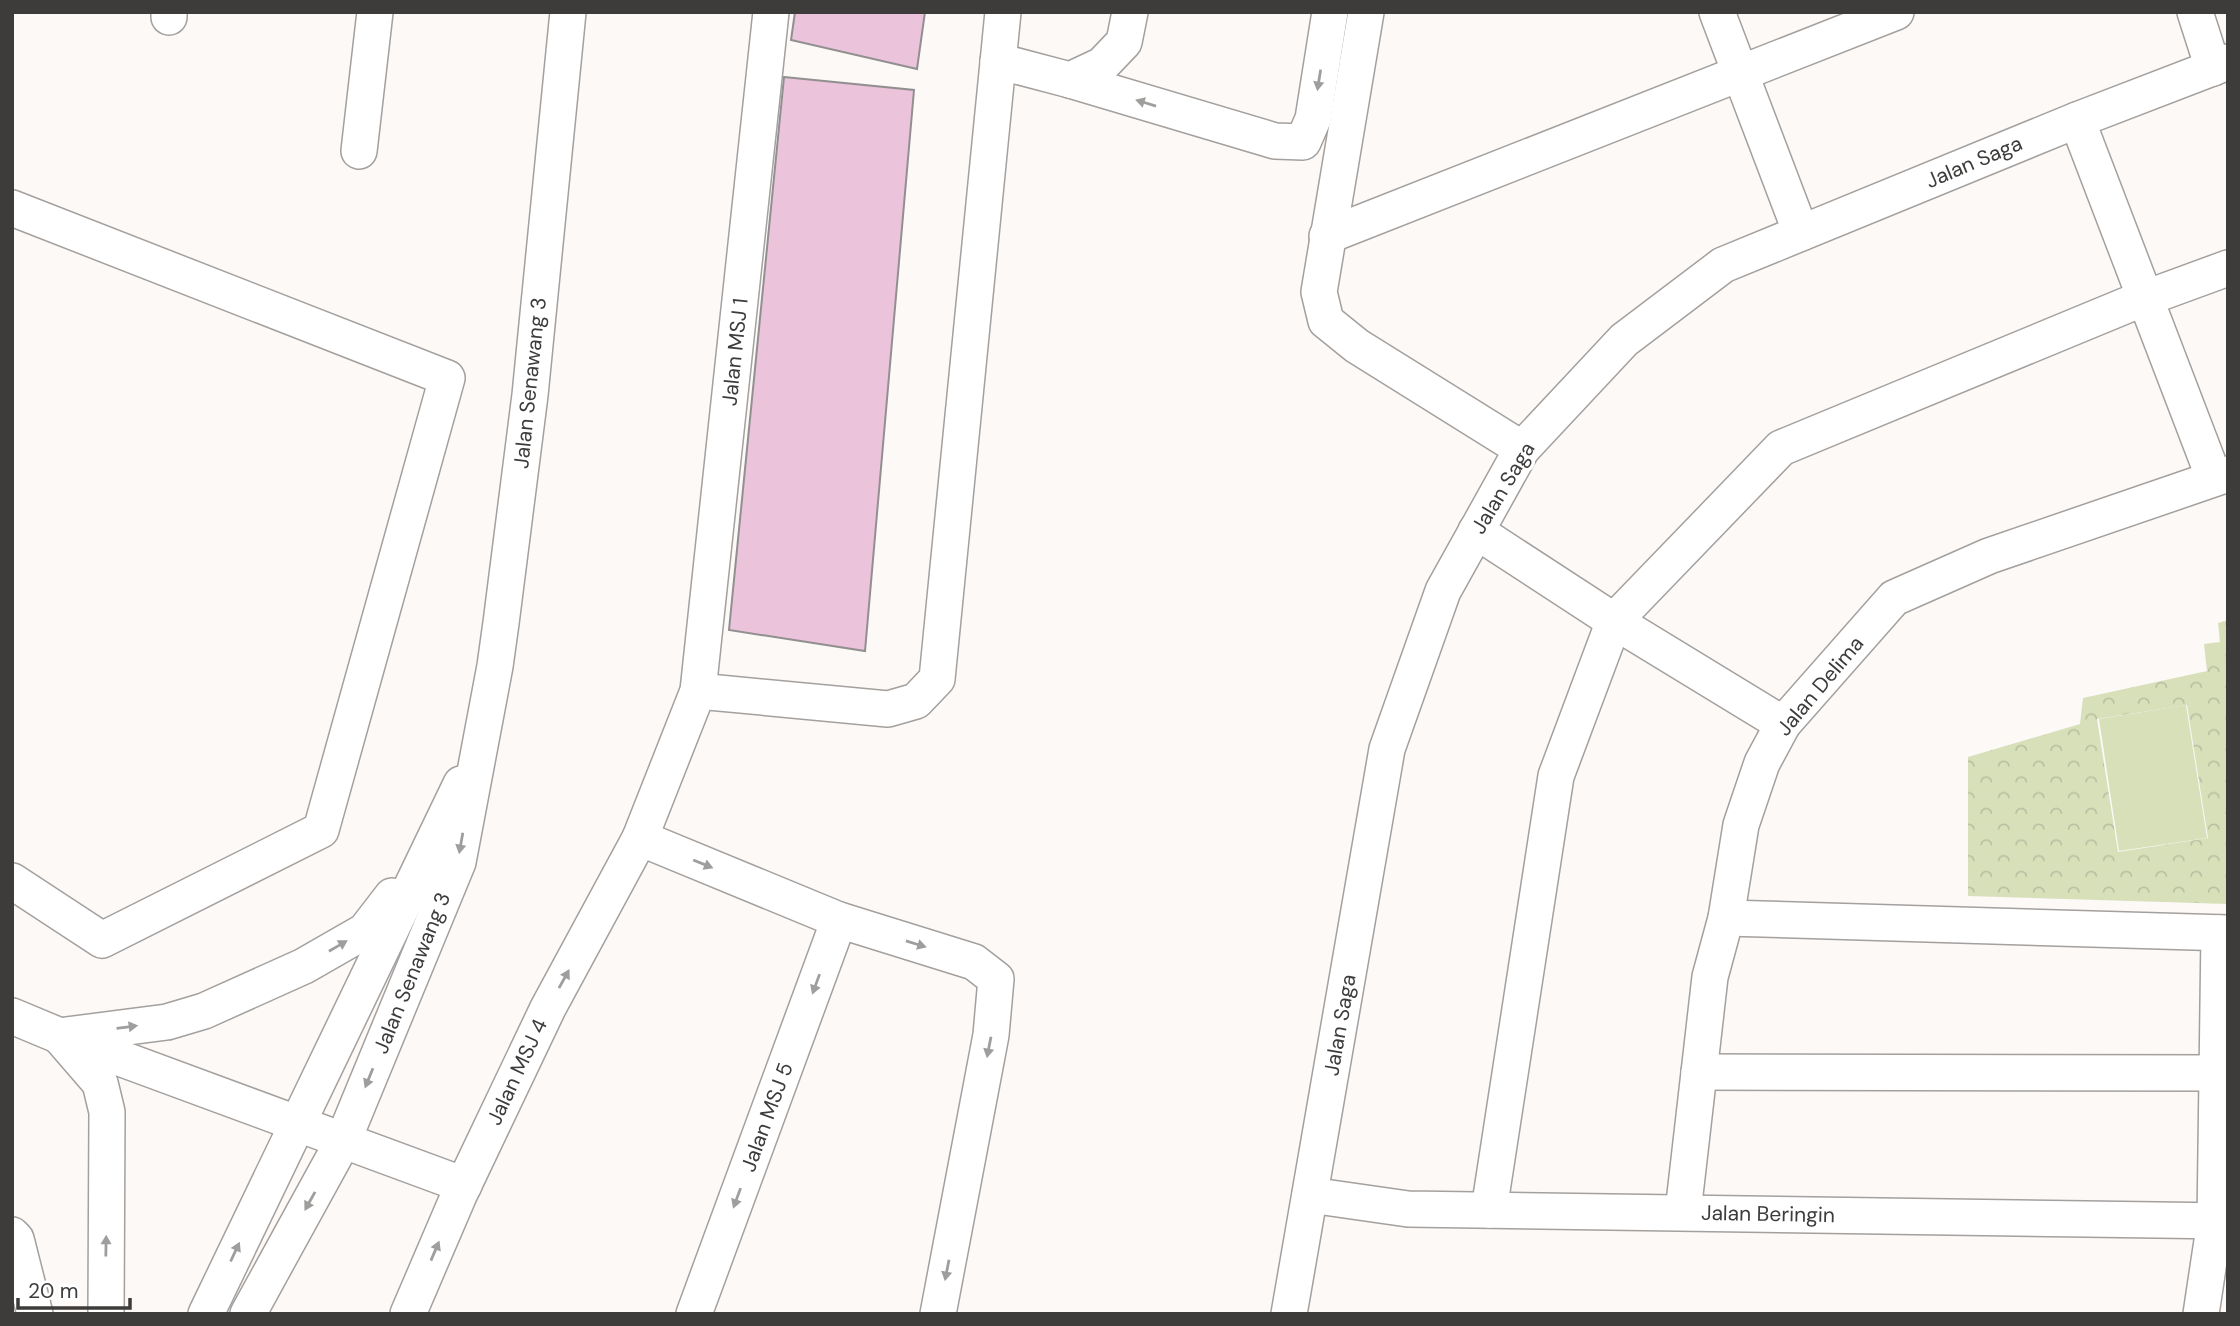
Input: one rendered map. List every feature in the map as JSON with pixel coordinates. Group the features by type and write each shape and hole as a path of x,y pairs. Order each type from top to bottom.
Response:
{"street":[{"path":"359,151 375,12"},
{"name":"Jalan Senawang 3","path":"248,1314 343,1141 458,862 495,666 530,395 568,12"},
{"name":"Jalan MSJ 1","path":"640,838 698,691 771,12"},
{"path":"698,691 888,709 916,701 937,679 1003,12"},
{"path":"1070,80 1102,65 1125,42 1130,12"},
{"path":"998,61 1275,141 1303,142 1313,119 1330,12"},
{"path":"1717,12 1801,233"},
{"path":"1327,236 1896,12"},
{"path":"2194,12 2221,65"},
{"path":"1372,15 1327,236 1319,292 1326,321 1357,346 1522,449"},
{"name":"Jalan Saga","path":"1289,1314 1387,749 1443,591 1522,449 1624,340 1723,265 2077,120 2221,65"},
{"path":"2077,120 2145,298 2221,476"},
{"path":"12,208 447,378 321,830 102,940 12,881"},
{"path":"1489,1210 1556,776 1614,621 1781,448 2145,298 2228,268"},
{"name":"Jalan Delima","path":"1683,1212 1710,977 1726,918 1741,825 1762,763 1783,724 1894,598 1989,556 2221,476"},
{"path":"1476,531 1614,621 1783,724"},
{"name":"Jalan Senawang 3","path":"206,1314 296,1123 478,752"},
{"path":"640,838 839,920 974,962 996,979 991,1035 938,1314"},
{"name":"Jalan MSJ 4","path":"408,1314 464,1185 548,1008 640,838"},
{"path":"60,1036 167,1023 204,1011 304,966 365,931 429,850"},
{"path":"1726,918 2223,933 2221,1221 2201,1314"},
{"name":"Jalan MSJ 5","path":"694,1314 839,920"},
{"path":"12,1016 464,1185"},
{"path":"60,1036 100,1083 107,1112 106,1314"},
{"path":"1699,1072 2222,1073"},
{"name":"Jalan Beringin","path":"1310,1195 1408,1209 2221,1221"},
{"path":"12,1236 16,1239 34,1314"}],"green space":[{"path":"2228,620 2228,904 1968,896 1968,757 2080,724 2083,698 2207,671 2204,644 2220,642 2218,623","holes":["2187,705 2208,838 2118,852 2097,719"]},
{"path":"2186,705 2207,838 2119,851 2099,719"}],"building":[{"path":"795,12 925,12 917,69 791,40"},
{"path":"784,77 914,90 865,651 729,630"}]}
